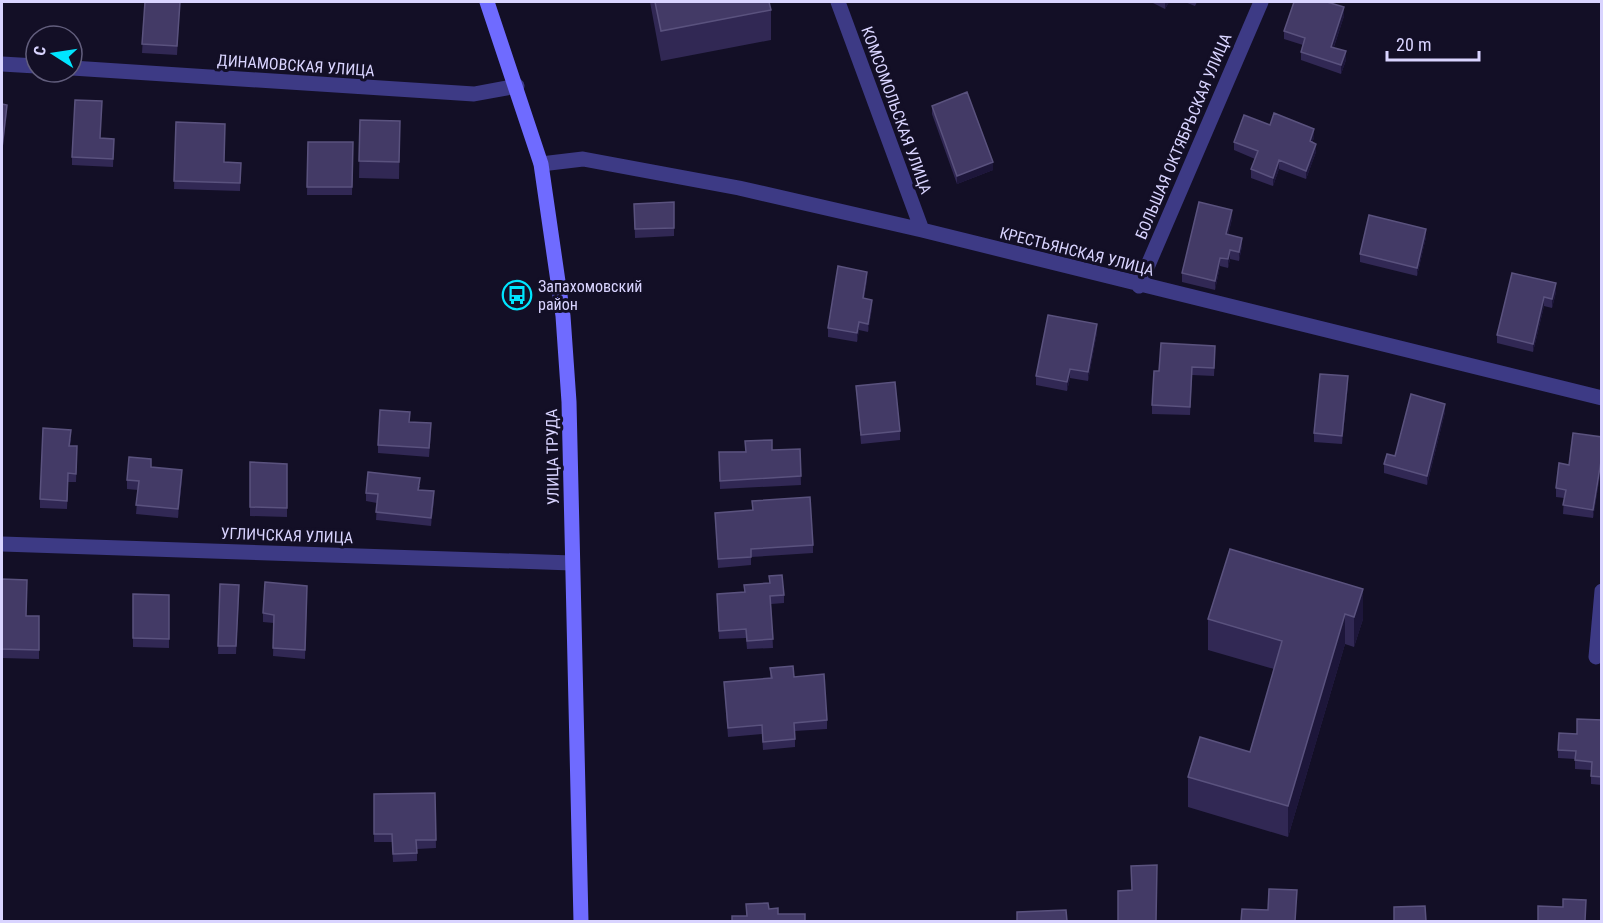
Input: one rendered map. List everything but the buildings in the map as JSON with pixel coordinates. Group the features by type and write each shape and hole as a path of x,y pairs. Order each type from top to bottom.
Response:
{"street":[{"name":"УЛИЦА ТРУДА","path":"488,2 541,164 563,316 569,402 581,921"},
{"name":"КОМСОМОЛЬСКАЯ УЛИЦА","path":"838,2 922,231"},
{"name":"БОЛЬШАЯ ОКТЯБРЬСКАЯ УЛИЦА","path":"1139,286 1261,2"},
{"path":"2,64 24,65"},
{"name":"ДИНАМОВСКАЯ УЛИЦА","path":"84,70 474,94 517,86"},
{"name":"КРЕСТЬЯНСКАЯ УЛИЦА","path":"541,164 583,159 631,167 922,231 1602,398"},
{"name":"УГЛИЧСКАЯ УЛИЦА","path":"2,544 572,563"},
{"path":"1596,657 1602,591"}],"place":[{"name":"Запахомовский район","path":"517,295"}]}
